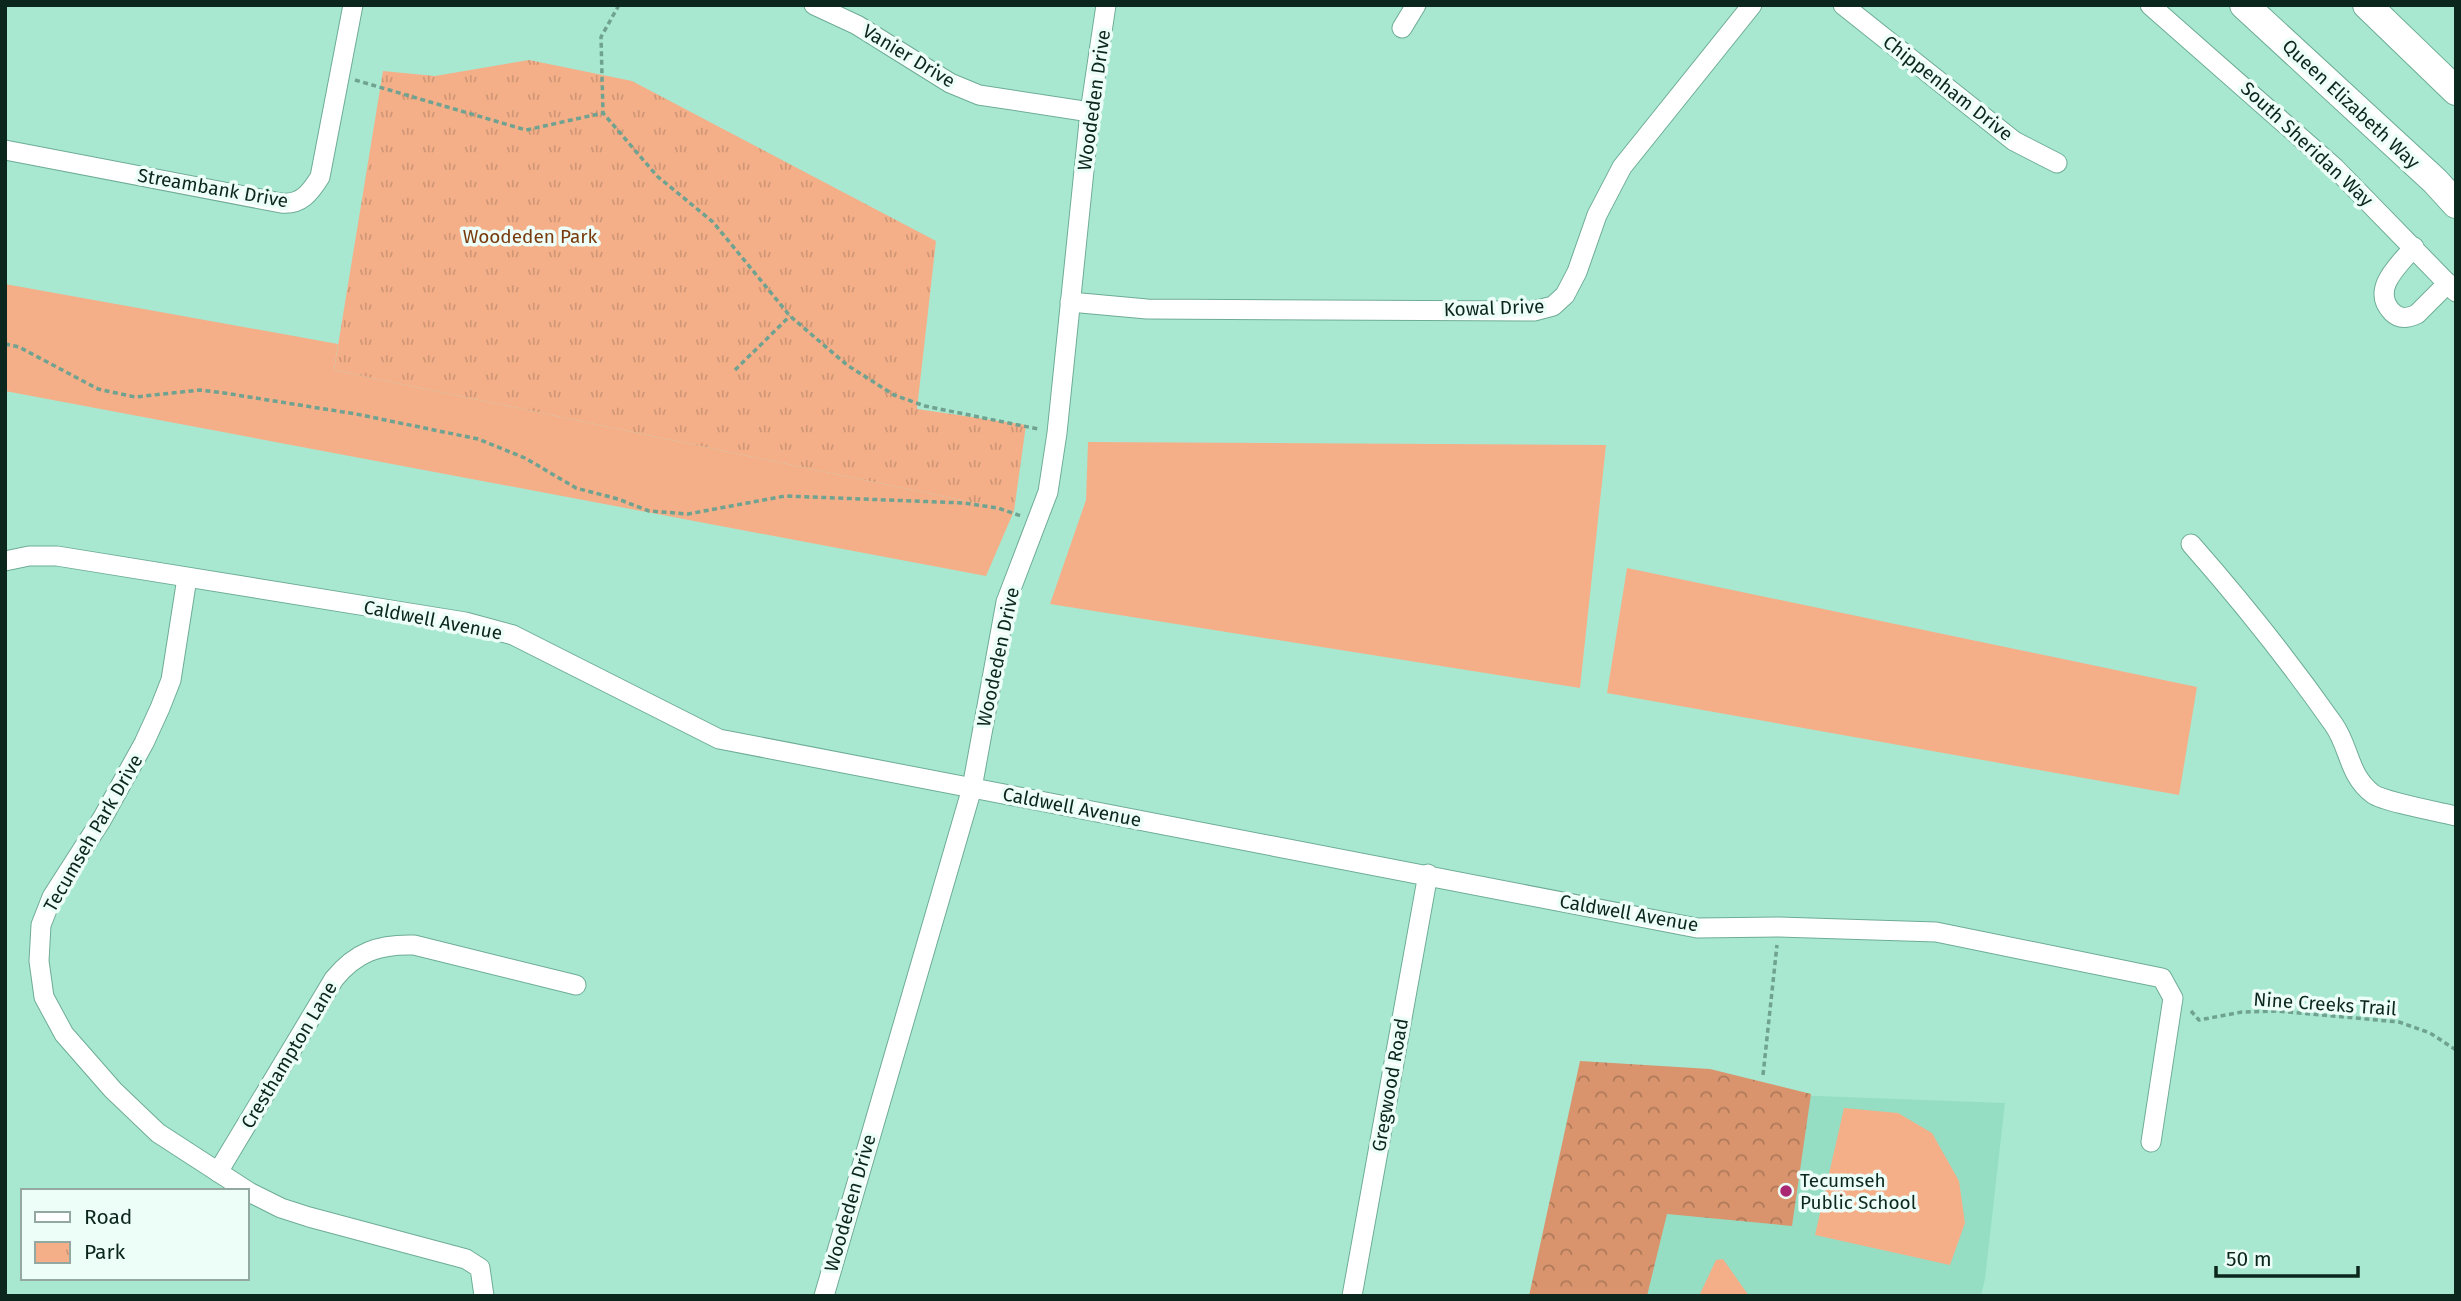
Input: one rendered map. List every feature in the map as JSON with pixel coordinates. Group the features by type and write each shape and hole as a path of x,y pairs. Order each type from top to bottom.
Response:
{"highway":[{"name":"Queen Elizabeth Way","path":"2244,5 2435,181 2456,204"},
{"path":"2369,5 2456,74"},
{"path":"2369,5 2456,91"}],"street":[{"name":"Streambank Drive","path":"5,150 281,203 296,203 309,194 320,177 353,5"},
{"name":"Vanier Drive","path":"814,5 857,25 950,83 979,95 1090,112"},
{"name":"Woodeden Drive","path":"824,1296 972,788 1006,602 1048,492 1057,433 1090,112 1106,5"},
{"path":"1402,28 1416,5"},
{"name":"Kowal Drive","path":"1070,302 1161,309 1534,311 1553,306 1572,285 1597,215 1622,167 1752,5"},
{"name":"Chippenham Drive","path":"1843,5 2014,141 2057,163"},
{"name":"South Sheridan Way","path":"2150,5 2334,168 2452,287"},
{"path":"2414,247 2384,286 2383,299 2390,310 2405,318 2417,314 2452,287"},
{"path":"2191,544 2306,685 2337,729 2348,762 2364,786 2377,796 2456,816"},
{"name":"Caldwell Avenue","path":"5,561 29,556 57,556 465,622 513,635 719,739 972,788 1697,928 1779,927 1937,932 2162,978 2174,998 2151,1142"},
{"name":"Tecumseh Park Drive","path":"187,578 171,680 138,754 102,819 52,897 41,925 40,961 44,997 64,1034 113,1090 158,1133 244,1189"},
{"name":"Gregwood Road","path":"1352,1296 1428,874"},
{"name":"Cresthampton Lane","path":"218,1172 334,979 345,965 366,952 390,944 414,945 576,985"},
{"name":"Tecumseh Park Drive","path":"248,1191 281,1208 466,1259 480,1268 484,1296"}],"path":[{"path":"619,5 601,37 603,113 657,176 713,222 790,316 847,365 894,395 925,406 1057,433"},
{"path":"339,75 526,130 603,113"},
{"path":"735,370 790,316"},
{"path":"5,344 19,347 97,388 135,397 212,391 356,414 478,439 524,458 576,488 618,499 649,511 688,514 785,496 964,503 998,508 1036,522"},
{"path":"1763,1075 1779,927"},
{"name":"Nine Creeks Trail","path":"2189,1010 2199,1020 2242,1012 2277,1011 2399,1022 2430,1033 2456,1051"}],"shaded area":[{"name":"Tecumseh Public School","path":"1765,1094 2005,1103 1981,1296 1568,1296"}],"green space":[{"name":"Woodeden Park","path":"529,60 632,81 936,241 917,409 1026,425 1014,511 334,370 383,71 435,76"},
{"path":"5,284 338,344 334,370 1014,511 986,576 5,391"},
{"path":"1088,442 1606,445 1580,688 1050,604 1086,500"},
{"path":"1627,568 2197,687 2179,795 1607,693"},
{"path":"1580,1061 1710,1069 1811,1094 1792,1226 1667,1214 1647,1296 1529,1296"},
{"path":"1844,1108 1898,1113 1932,1133 1959,1181 1965,1223 1950,1265 1815,1235"},
{"path":"1723,1259 1749,1296 1699,1296 1716,1260"}],"place":[{"name":"Tecumseh Public School","path":"1786,1191"}]}
